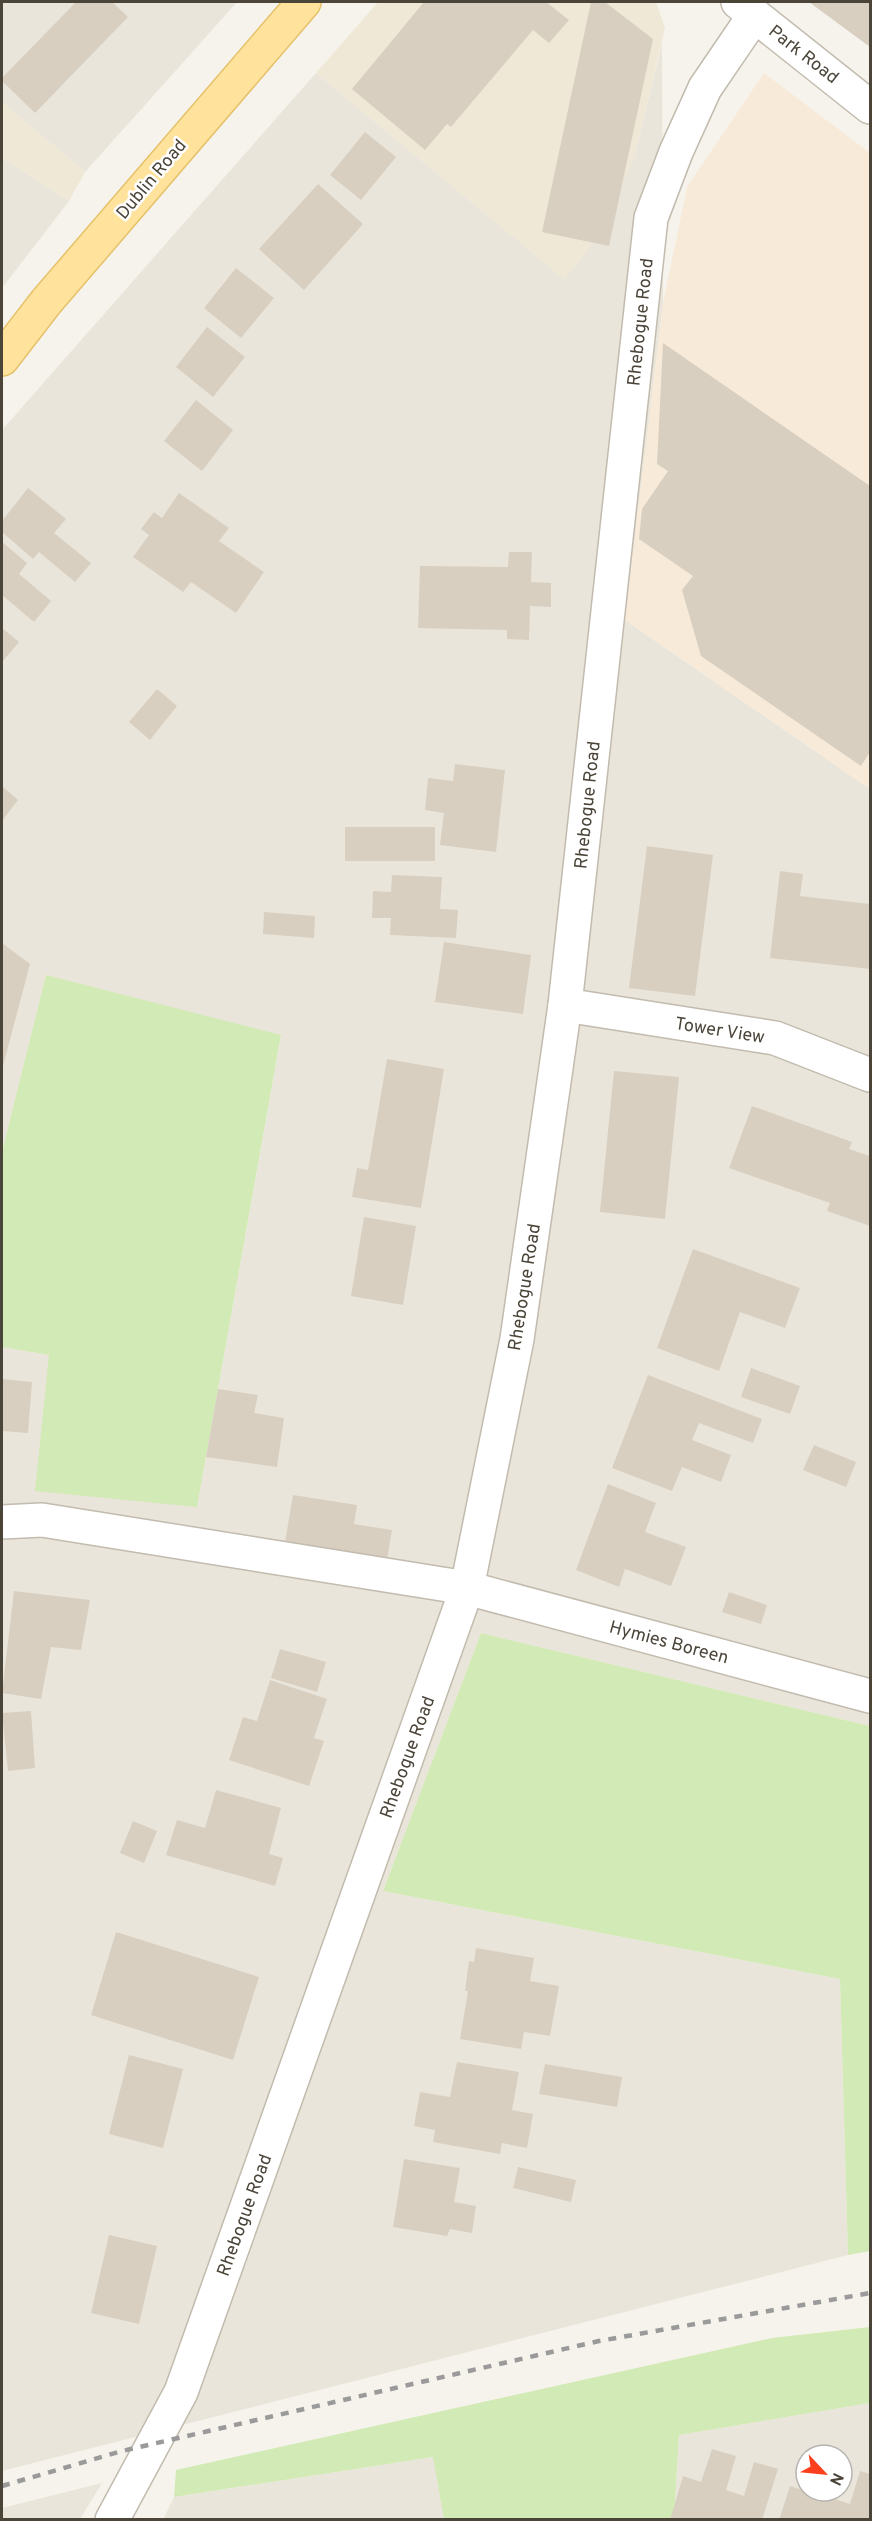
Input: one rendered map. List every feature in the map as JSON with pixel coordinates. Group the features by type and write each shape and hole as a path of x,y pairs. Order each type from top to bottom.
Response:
{"main road":[{"name":"Dublin Road","path":"2,359 46,303 304,2"}],"street":[{"name":"Park Road","path":"746,9 870,106"},
{"name":"Rhebogue Road","path":"111,2520 182,2392 467,1588 517,1339 565,1005 651,218 676,152 705,88 746,9"},
{"name":"Tower View","path":"565,1005 775,1038 870,1076"},
{"name":"Hymies Boreen","path":"2,1522 42,1520 467,1588 870,1696"}],"shaded area":[{"path":"2,2 237,2 85,172 2,102"},
{"path":"378,2 656,2 665,28 634,159 586,253 564,279 316,73"},
{"path":"662,43 663,304 625,620 870,789 870,1726 481,1633 383,1891 840,1979 848,2255 2,2471 2,1347 49,1355 197,1507 281,1036 46,976 2,1152 2,430 316,73 563,278 634,159"},
{"path":"764,73 870,153 870,789 625,620 663,304 687,187"},
{"path":"2,102 85,172 69,201 2,158"},
{"path":"2,158 69,201 2,288"},
{"path":"870,2403 870,2519 674,2520 679,2435"},
{"path":"434,2457 444,2519 163,2520 174,2497"},
{"path":"102,2483 80,2519 2,2519 2,2508"}],"green space":[{"path":"46,975 281,1035 197,1507 35,1491 49,1355 2,1347 2,1152"},
{"path":"481,1633 870,1726 870,2251 848,2255 840,1979 383,1891"},
{"path":"870,2327 870,2403 679,2435 674,2519 444,2519 433,2457 174,2497 176,2470 772,2338"}],"building":[{"path":"76,2 112,2 128,17 35,113 2,81 2,78"},
{"path":"424,2 546,2 569,20 549,43 533,30 451,127 447,124 425,150 352,89"},
{"path":"591,2 605,2 653,39 609,246 542,232"},
{"path":"809,2 870,2 870,47"},
{"path":"365,132 396,157 361,200 330,175"},
{"path":"318,184 363,224 304,290 259,249"},
{"path":"236,268 274,298 241,338 204,308"},
{"path":"207,327 245,357 213,397 176,367"},
{"path":"663,343 870,486 870,752 861,766 701,656 682,590 693,576 639,539 642,509 668,471 657,464"},
{"path":"196,400 233,430 202,471 164,441"},
{"path":"28,488 66,519 54,533 91,563 75,582 39,552 33,559 2,532 2,521"},
{"path":"179,493 229,528 219,541 264,572 236,613 191,582 183,592 133,557 149,535 141,529 154,512 162,518"},
{"path":"2,542 27,563 19,574 51,601 34,622 2,595"},
{"path":"509,552 532,552 531,582 551,583 551,607 530,606 529,640 507,639 507,630 418,628 420,566 508,567"},
{"path":"2,628 19,642 3,661 2,660"},
{"path":"157,689 177,706 150,740 129,722"},
{"path":"455,764 505,770 496,852 440,845 444,813 425,810 428,778 453,781"},
{"path":"2,786 18,800 2,821"},
{"path":"345,827 435,827 435,861 345,861"},
{"path":"647,846 713,855 695,996 629,988"},
{"path":"780,871 803,874 800,896 870,904 870,969 770,958"},
{"path":"392,875 442,877 440,909 458,910 456,938 390,935 391,918 372,918 373,891 391,892"},
{"path":"264,912 315,916 314,938 263,934"},
{"path":"444,942 531,955 523,1014 435,1002"},
{"path":"2,943 30,964 2,1070"},
{"path":"387,1059 444,1069 421,1208 352,1197 357,1168 368,1170"},
{"path":"614,1071 679,1077 665,1219 600,1212"},
{"path":"752,1106 852,1142 849,1149 870,1156 870,1226 827,1211 830,1203 729,1168"},
{"path":"364,1217 416,1226 403,1305 351,1296"},
{"path":"693,1249 800,1288 785,1328 740,1312 719,1371 657,1348"},
{"path":"751,1368 800,1386 790,1414 741,1397"},
{"path":"648,1375 762,1419 753,1443 699,1423 692,1440 731,1455 721,1482 682,1467 672,1491 612,1468"},
{"path":"2,1379 32,1382 28,1433 2,1431"},
{"path":"218,1389 258,1395 254,1413 284,1418 277,1467 206,1457"},
{"path":"814,1445 856,1462 846,1487 803,1470"},
{"path":"608,1484 656,1503 645,1532 686,1547 671,1586 625,1569 619,1587 576,1570"},
{"path":"293,1495 357,1505 354,1524 392,1530 387,1559 285,1542"},
{"path":"14,1591 90,1600 81,1650 51,1647 41,1699 2,1693"},
{"path":"729,1592 767,1605 761,1624 722,1612"},
{"path":"280,1649 326,1662 317,1692 271,1678"},
{"path":"270,1680 327,1699 314,1738 324,1741 309,1786 229,1760 243,1717 257,1721"},
{"path":"31,1711 35,1768 8,1771 2,1713"},
{"path":"216,1790 281,1808 269,1854 283,1858 275,1886 166,1855 177,1820 205,1828"},
{"path":"133,1821 157,1831 144,1863 120,1853"},
{"path":"116,1932 259,1977 233,2060 91,2015"},
{"path":"476,1948 534,1958 530,1981 559,1986 550,2036 524,2032 521,2049 460,2039 468,1991 465,1991 469,1961 474,1962"},
{"path":"129,2055 183,2069 163,2148 109,2134"},
{"path":"457,2062 519,2072 512,2110 533,2114 527,2148 502,2143 500,2154 433,2142 435,2130 414,2126 420,2092 450,2097"},
{"path":"545,2064 622,2077 617,2107 539,2094"},
{"path":"404,2159 460,2168 454,2202 476,2206 472,2233 450,2229 447,2236 393,2227"},
{"path":"518,2167 576,2180 571,2202 513,2188"},
{"path":"109,2235 157,2246 139,2324 91,2313"},
{"path":"712,2449 736,2456 726,2490 744,2496 754,2462 778,2469 762,2520 670,2520 683,2476 701,2482"},
{"path":"860,2471 870,2474 870,2520 779,2520 790,2486 794,2487 794,2503 850,2504 854,2503 854,2491"}],"railway":[{"path":"2,2486 122,2451 599,2341 870,2293"}]}
